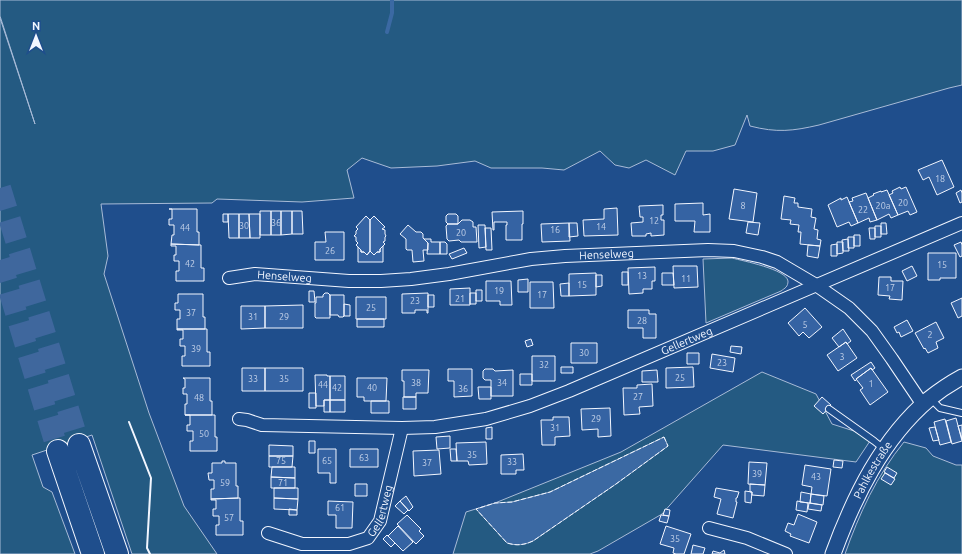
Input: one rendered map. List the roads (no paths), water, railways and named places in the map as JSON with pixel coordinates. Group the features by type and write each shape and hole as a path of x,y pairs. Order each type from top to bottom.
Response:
{"highway":[{"path":"94,554 69,448 117,554"}],"street":[{"name":"Gellertweg","path":"239,419 262,425 402,428 435,426 486,419 530,406 569,391 962,223"},
{"name":"Henselweg","path":"229,278 256,274 349,281 381,281 448,274 531,259 708,250 734,251 767,258 777,262 816,285 849,308 872,331 892,359 926,401"},
{"name":"Pahlkestraße","path":"833,554 851,510 869,474 884,450 908,419 926,401 962,377"},
{"name":"Gellertweg","path":"268,533 302,544 349,544 368,538 380,521 402,428"},
{"path":"709,528 747,538 786,554"}],"lane":[{"path":"926,401 940,408 962,413"},
{"path":"829,409 874,441 884,450"}],"waterway":[{"path":"387,32 392,13 392,0"}],"tunnel":[{"path":"0,188 79,445"},
{"path":"0,260 58,451"}]}
